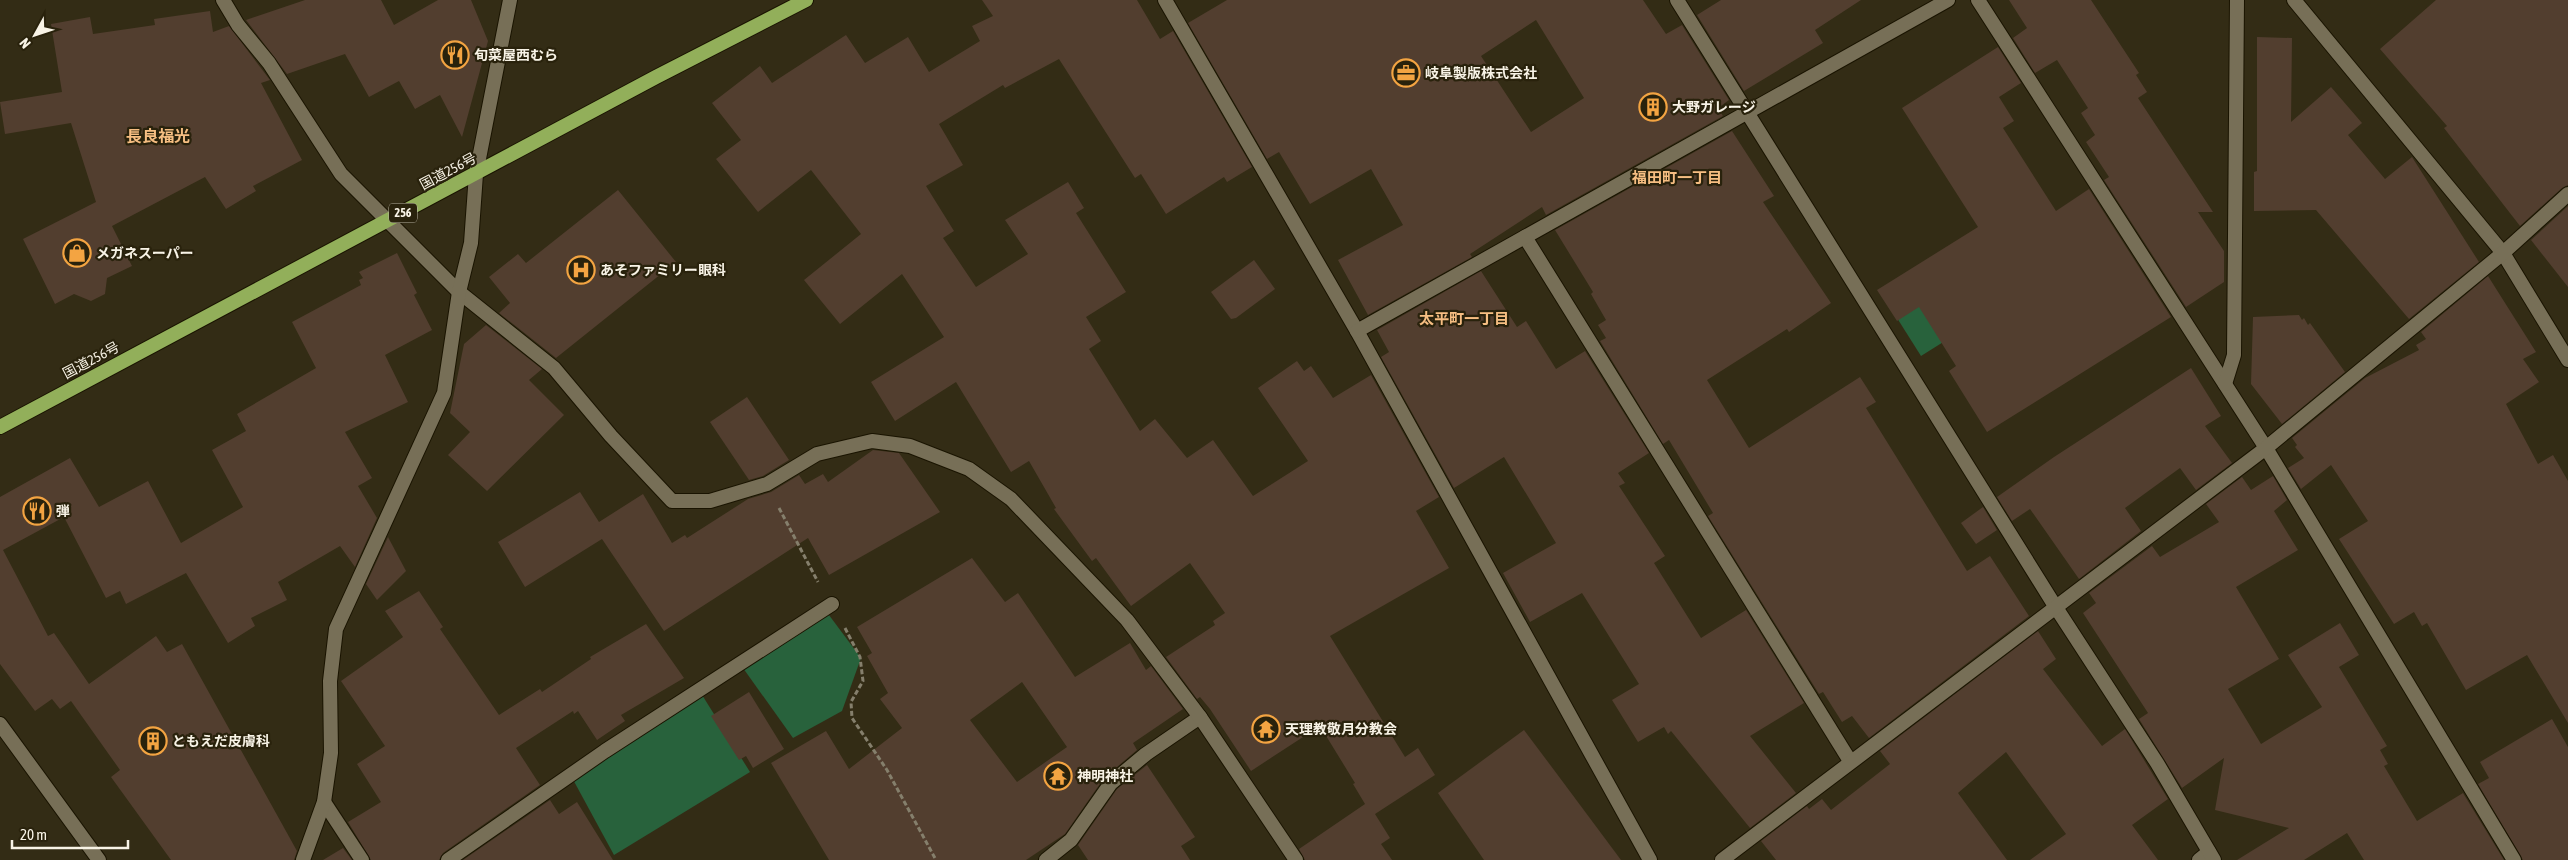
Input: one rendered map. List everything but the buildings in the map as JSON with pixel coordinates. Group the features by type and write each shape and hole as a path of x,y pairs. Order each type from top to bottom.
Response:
{"highway":[{"name":"国道256号","path":"0,427 388,222 656,77 806,0"}],"street":[{"path":"223,0 238,25 269,62 341,174 459,292 554,368 611,436 672,501 710,501 767,484 817,454 872,441 910,446 969,469 1012,499 1127,620 1200,717 1296,860"},
{"path":"302,860 324,802 331,753 330,682 336,629 444,393 459,292 471,243 476,174 510,0"},
{"path":"1165,0 1357,331 1650,860"},
{"path":"1677,0 2055,606 2157,763 2207,857"},
{"path":"1357,331 1948,0"},
{"path":"1978,0 2266,448 2514,860"},
{"path":"2225,384 2234,355 2237,0"},
{"path":"2294,0 2503,252 2568,360"},
{"path":"1722,860 2266,448 2503,252 2568,194"},
{"path":"1525,237 1850,762"},
{"path":"448,860 605,751 832,604"},
{"path":"1046,860 1071,840 1111,783 1146,754 1200,717"},
{"path":"0,724 99,860"},
{"path":"324,802 362,860"}],"path":[{"path":"767,484 805,560 832,604 860,657 863,681 851,702 852,718 888,770 936,860"}],"green space":[{"path":"1983,264 2007,302 1921,356 1897,318"},
{"path":"823,607 861,658 842,711 793,738 738,661"},
{"path":"699,690 750,772 614,855 570,774"}],"place":[{"name":"旬菜屋西むら","path":"455,55"},
{"name":"岐阜製版株式会社","path":"1406,73"},
{"name":"大野ガレージ","path":"1653,107"},
{"name":"メガネスーパー","path":"77,253"},
{"name":"あそファミリー眼科","path":"581,270"},
{"name":"弾","path":"37,511"},
{"name":"天理教敬月分教会","path":"1266,729"},
{"name":"ともえだ皮膚科","path":"153,741"},
{"name":"神明神社","path":"1058,776"}],"district":[{"name":"長良福光","path":"158,136"},
{"name":"福田町一丁目","path":"1677,178"},
{"name":"太平町一丁目","path":"1464,319"}]}
